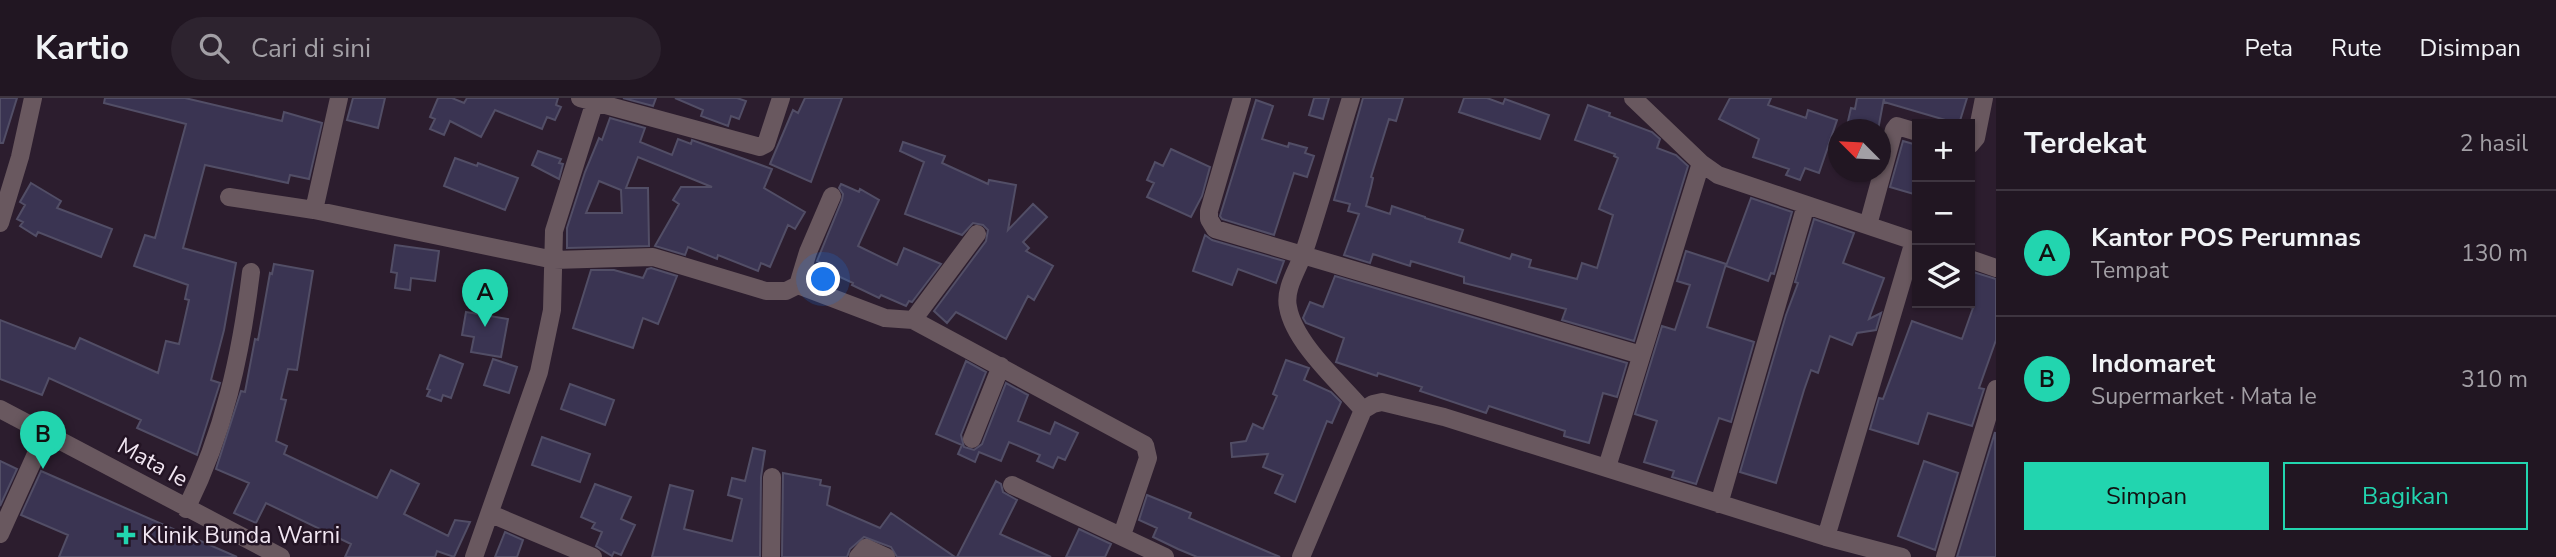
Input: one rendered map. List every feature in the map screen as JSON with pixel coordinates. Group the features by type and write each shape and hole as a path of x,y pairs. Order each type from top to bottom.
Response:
{"street":[{"path":"0,223 20,157 33,98"},
{"path":"314,210 339,98"},
{"path":"474,557 539,372 552,310 554,231 591,100 760,147 766,144 781,98"},
{"path":"1242,98 1209,211 1211,225 1220,230 1641,355"},
{"path":"1351,98 1304,254 1287,294 1287,306 1290,317 1312,352 1363,410"},
{"path":"1633,98 1701,163 1718,175 1912,241"},
{"path":"1975,139 1984,98"},
{"path":"1868,225 1894,130 1897,126 1912,130"},
{"path":"1607,467 1701,163"},
{"path":"798,285 808,252 832,196"},
{"path":"229,197 314,210 554,260 653,257 756,289 778,292 798,285 885,318 914,320 1145,444 1148,458 1122,535"},
{"path":"1719,504 1806,205"},
{"path":"914,320 977,234"},
{"path":"1826,537 1915,245"},
{"path":"1975,261 1996,268"},
{"path":"186,509 204,473 234,379 251,272"},
{"path":"972,439 1001,366"},
{"path":"1945,557 1996,389"},
{"path":"1300,557 1363,410 1382,402 1444,417 1826,537 1902,557"},
{"name":"Mata Ie","path":"0,409 281,557"},
{"path":"0,534 45,433"},
{"path":"771,557 772,477"},
{"path":"1012,485 1165,557"},
{"path":"491,514 593,557"},
{"path":"858,557 866,548 886,557"}],"building":[{"path":"0,98 17,98 3,143 0,143"},
{"path":"105,98 185,98 282,121 284,112 322,123 309,179 290,175 288,183 205,165 183,248 236,263 224,330 211,380 220,383 197,455 137,428 141,420 49,378 42,395 0,379 0,320 75,349 80,338 158,373 166,341 179,344 189,300 185,299 188,285 134,266 145,235 155,238 186,124 104,103"},
{"path":"353,98 385,98 378,128 347,120"},
{"path":"438,98 452,98 464,103 467,98 558,98 556,105 561,107 555,120 547,117 542,129 495,110 481,137 450,121 444,135 430,129 435,119 430,117"},
{"path":"623,98 656,98 653,106"},
{"path":"675,98 737,98 746,101 739,119 731,116 728,126 701,116 703,110"},
{"path":"805,98 842,98 811,182 770,164 793,110 798,113"},
{"path":"1314,98 1329,98 1323,119 1309,115"},
{"path":"1363,98 1403,98 1396,121 1389,119 1371,177 1373,178 1366,206 1390,214 1392,206 1463,230 1459,242 1510,259 1512,254 1531,260 1529,267 1577,279 1582,263 1597,268 1613,215 1599,209 1618,158 1615,154 1575,140 1588,105 1652,132 1660,139 1657,148 1676,155 1688,166 1634,341 1562,320 1566,309 1464,283 1464,277 1411,261 1410,266 1373,254 1370,263 1344,255 1359,214 1348,211 1350,204 1334,200"},
{"path":"1464,98 1487,98 1503,104 1505,99 1549,115 1540,139 1459,112"},
{"path":"1730,98 1771,98 1768,105 1806,118 1808,110 1834,119 1828,119 1828,146 1819,173 1805,168 1800,180 1786,175 1789,169 1753,157 1759,139 1719,119"},
{"path":"1857,98 1884,98 1880,119 1848,119 1851,108 1855,109"},
{"path":"1884,98 1967,98 1961,119 1942,119 1884,102"},
{"path":"1256,100 1273,106 1262,139 1288,147 1289,143 1307,148 1305,153 1314,156 1307,177 1294,173 1274,235 1222,219 1220,216"},
{"path":"610,118 645,128 640,142 672,155 678,139 691,144 692,140 772,169 764,188 805,212 795,229 788,225 770,267 761,263 758,271 718,255 717,259 688,247 685,255 655,246 679,204 673,200 681,187 712,187 638,157 626,188 648,188 649,246 567,248 567,228 585,172 599,138 602,140","holes":["599,181 621,190 622,213 586,213"]},
{"path":"1903,141 1912,144 1912,194 1890,187"},
{"path":"903,142 945,156 942,163 988,184 989,180 1016,185 1008,230 1033,204 1047,217 1023,242 1029,248 1026,251 1053,266 1034,300 1028,296 1006,339 956,312 947,323 934,311 986,241 988,230 983,225 973,223 962,235 905,214 924,162 900,151"},
{"path":"1171,149 1210,167 1202,196 1191,217 1147,197 1154,183 1147,180 1155,162 1163,166"},
{"path":"538,151 561,159 559,163 563,164 559,179 532,165"},
{"path":"455,158 477,166 478,163 518,178 505,210 444,186"},
{"path":"31,183 61,201 57,208 112,229 101,257 38,232 36,236 20,226 23,222 17,219 25,205 20,202"},
{"path":"841,184 859,192 860,189 879,200 858,246 897,265 904,248 941,264 906,306 881,295 879,298 852,285 853,283 823,269 825,265 817,261 842,200 843,194 839,188"},
{"path":"1751,198 1792,212 1774,274 1771,273 1768,281 1726,266"},
{"path":"1814,219 1854,233 1843,263 1884,278 1869,319 1881,313 1876,330 1857,333 1852,345 1830,336 1818,373 1811,370 1776,483 1740,472 1798,283 1795,282"},
{"path":"1205,235 1212,240 1284,261 1276,283 1238,269 1232,285 1193,271"},
{"path":"395,245 439,251 435,281 411,278 410,290 395,288 397,273 391,272"},
{"path":"1686,251 1726,264 1707,327 1754,342 1731,422 1719,418 1696,484 1672,477 1674,471 1644,462 1657,421 1635,414 1662,326 1675,330 1690,285 1677,281"},
{"path":"274,264 313,271 297,370 288,369 281,399 286,400 276,441 287,446 284,454 377,498 391,470 419,484 404,514 448,536 455,520 470,522 454,557 437,551 435,557 345,557 351,544 266,503 256,523 234,513 249,483 216,469 241,391 245,392"},
{"path":"647,269 677,276 658,324 643,318 633,348 573,328 591,270 614,270 643,278"},
{"path":"1975,273 1996,279 1996,340 1979,388 1984,389 1972,426 1928,413 1918,444 1870,429 1879,398 1883,399 1912,321 1962,339 1975,308"},
{"path":"1335,276 1627,363 1617,397 1603,393 1589,443 1564,436 1565,431 1489,406 1486,413 1420,391 1422,387 1336,362 1344,338 1306,323 1303,318 1310,302 1323,307"},
{"path":"466,312 508,319 501,357 471,352 474,337 462,335"},
{"path":"440,355 463,364 451,398 443,395 441,401 427,396 430,390 427,389"},
{"path":"493,359 517,367 509,393 484,385"},
{"path":"1286,360 1309,368 1304,380 1331,392 1341,402 1332,423 1327,421 1295,502 1275,493 1283,475 1263,467 1268,454 1232,457 1231,443 1246,441 1253,424 1263,429 1277,396 1273,394"},
{"path":"966,361 986,372 961,435 964,447 974,450 982,444 1006,383 1028,395 1018,421 1050,434 1055,422 1078,433 1065,460 1058,457 1053,468 1037,461 1040,455 1009,442 1001,461 979,452 975,462 958,454 962,445 936,434"},
{"path":"570,384 614,400 605,425 561,409"},
{"path":"1995,432 1996,557 1957,557"},
{"path":"542,437 590,454 580,482 532,465"},
{"path":"753,448 765,451 761,477 760,557 652,557 670,485 693,491 684,529 732,541 742,499 728,495 732,478 745,481"},
{"path":"0,461 17,469 0,506"},
{"path":"1924,461 1958,473 1935,550 1898,536"},
{"name":"Klinik Bunda Warni","path":"41,471 237,557 59,557 68,535 21,515"},
{"path":"783,473 821,480 820,485 830,487 827,505 880,528 891,513 955,557 897,557 891,547 864,537 850,549 847,557 782,557"},
{"path":"996,481 1001,484 1003,492 1017,500 1000,534 1051,557 957,557"},
{"path":"595,484 631,497 621,519 635,525 621,555 614,552 612,556 596,546 602,532 592,528 595,523 581,517"},
{"path":"1147,495 1191,513 1189,518 1280,557 1197,557 1178,549 1153,537 1157,528 1139,520"},
{"path":"1079,529 1111,544 1105,557 1066,557"},
{"path":"505,532 523,540 517,557 495,557"}],"place":[{"name":"Kantor POS Perumnas","path":"485,327"},
{"name":"Indomaret","path":"43,469"},
{"name":"Klinik Bunda Warni","path":"126,535"}]}
